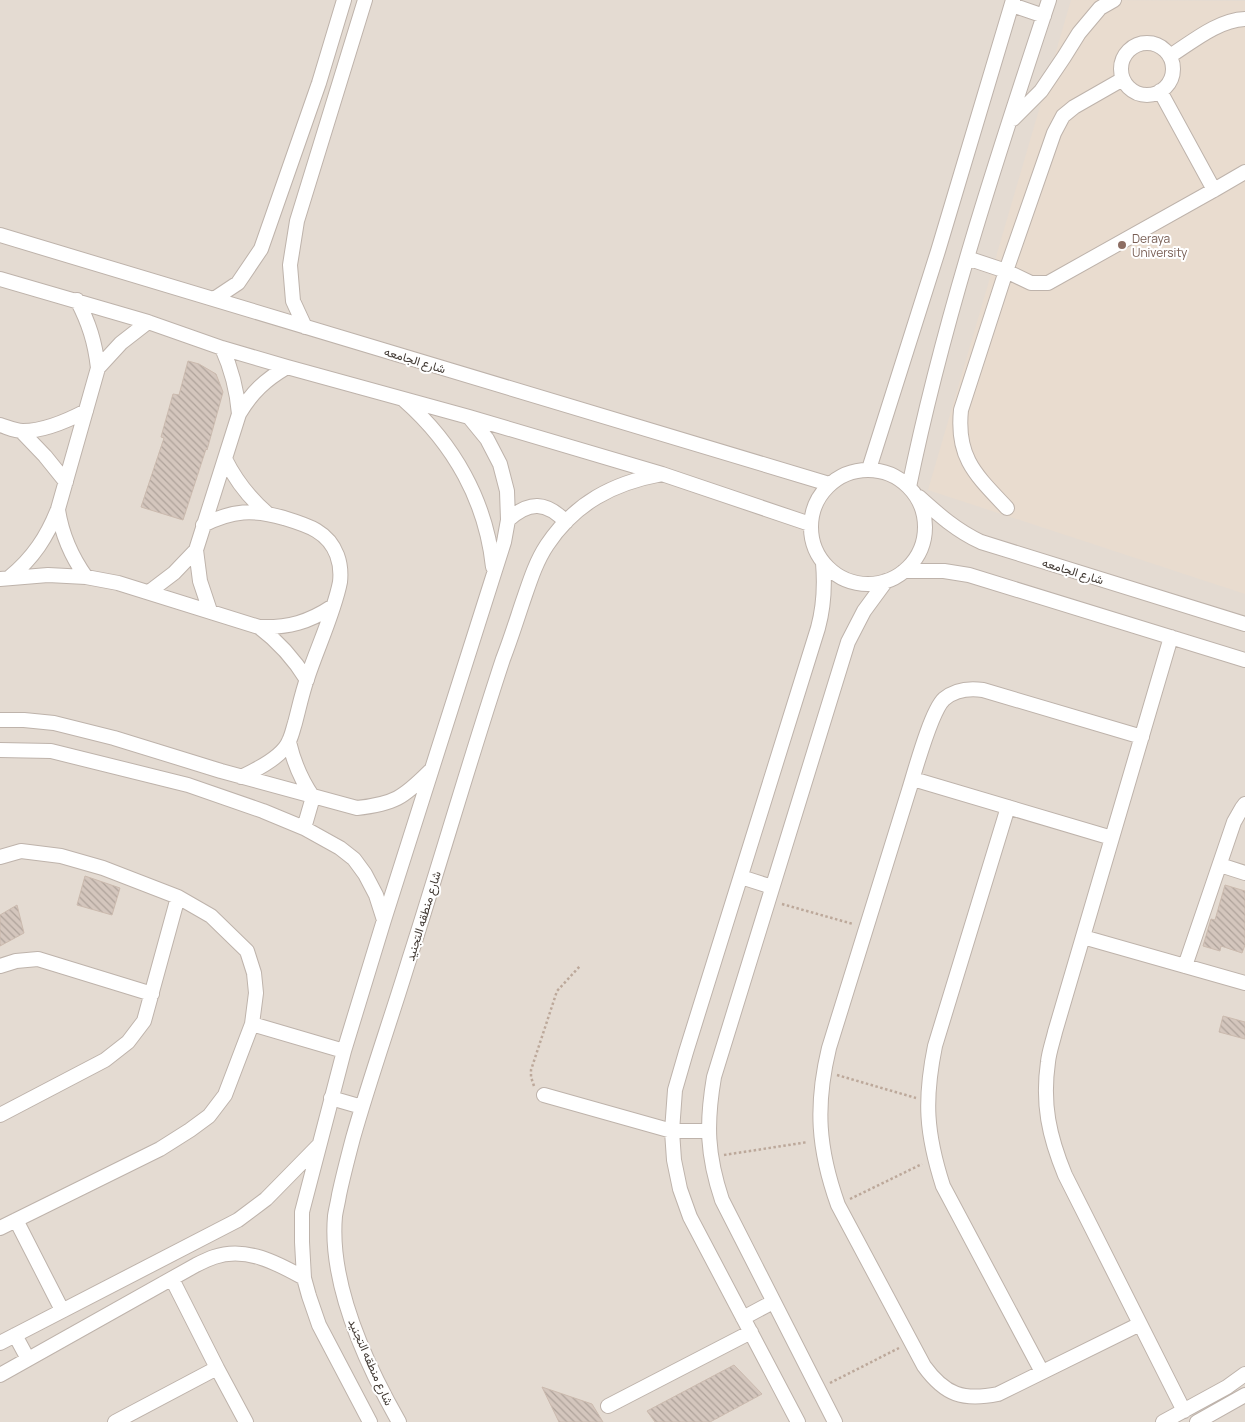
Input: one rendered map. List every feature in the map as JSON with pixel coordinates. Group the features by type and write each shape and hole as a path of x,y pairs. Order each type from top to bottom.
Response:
{"street":[{"path":"214,299 238,283 261,249 319,83 344,0"},
{"path":"304,327 293,301 290,265 297,222 365,0"},
{"path":"912,490 926,409 967,258 1049,0"},
{"path":"1010,121 1041,91 1079,33 1100,8 1114,0"},
{"path":"869,469 938,251 1012,2 1044,16"},
{"path":"1170,56 1214,28 1234,19 1245,18"},
{"path":"1142,43 1150,43 1166,51 1170,56 1173,67 1171,76 1168,84 1160,91 1143,95 1135,92 1123,79 1120,70 1122,61 1126,53 1133,47 1142,43"},
{"path":"1006,508 980,480 964,454 960,440 960,410 1006,270 1054,134 1063,116 1074,107 1123,79"},
{"path":"1160,91 1214,190"},
{"path":"967,258 1006,270 1031,283 1048,283 1245,172"},
{"name":"شارع الجامعه","path":"0,235 829,484"},
{"path":"0,279 148,322 222,348 469,417 662,474 810,524"},
{"path":"5,578 22,567 34,554 58,509 98,368 92,333 76,300"},
{"path":"98,368 121,343 148,322"},
{"path":"222,348 235,380 239,414"},
{"path":"149,592 174,573 196,550 239,414 259,387 287,367"},
{"path":"402,398 422,416 444,442 466,476 477,501 487,533 494,573"},
{"path":"0,425 21,431 55,425 86,411"},
{"name":"شارع منطقه التجنيد","path":"370,1422 319,1325 309,1296 304,1278 302,1212 344,1051 504,542 508,520 507,492 500,464 487,439 469,417"},
{"path":"21,431 66,482"},
{"path":"225,459 239,484 268,514"},
{"path":"835,1422 722,1200 711,1158 708,1131 709,1104 714,1077 848,642 864,611 886,582 904,571 914,560 921,548 925,534 921,505 912,490 891,474 869,469 858,470 848,473 829,484 821,493 812,513 810,524 813,545 823,564 845,580 858,584 886,582"},
{"name":"شارع منطقه التجنيد","path":"399,1422 368,1362 350,1318 341,1283 336,1248 335,1216 344,1169 485,713 533,572 547,545 566,522 582,507 620,485 640,478 662,474"},
{"name":"شارع الجامعه","path":"912,490 948,523 981,542 1245,624"},
{"path":"508,520 521,510 536,506 552,509 566,522"},
{"path":"58,509 64,538 86,577"},
{"path":"204,526 235,513 268,514 307,525 317,530 326,537 338,558 340,581 307,680 289,742 267,763 241,776"},
{"path":"196,550 200,582 210,611"},
{"path":"798,1422 690,1216 680,1189 674,1160 672,1131 675,1090 820,620 825,580 823,564"},
{"path":"904,571 944,571 969,575 1245,660"},
{"path":"5,578 48,575 86,577 118,583 259,627 275,628 306,622 333,606"},
{"path":"259,627 291,656 307,680"},
{"path":"1171,637 1048,1060 1046,1090 1048,1119 1054,1148 1065,1175 1184,1411"},
{"path":"1140,1324 998,1394 981,1398 964,1396 948,1390 934,1380 924,1366 838,1205 830,1184 825,1162 821,1140 820,1117 824,1071 829,1048 935,710 944,699 956,691 969,688 983,690 1142,737"},
{"path":"0,720 54,723 114,738 356,808 376,806 395,800 412,790 432,769"},
{"path":"289,742 292,757 298,771 313,797"},
{"path":"0,750 51,751 188,785 264,811 304,828 340,848 354,860 365,874 376,895 384,920"},
{"path":"163,779 171,756"},
{"path":"913,779 1112,838"},
{"path":"304,828 313,797"},
{"path":"1185,966 1234,822 1245,804"},
{"path":"1008,807 936,1046 930,1074 929,1130 934,1158 943,1186 1042,1372"},
{"path":"0,856 21,852 61,856 103,868 178,897 211,916 247,952 254,973 256,993 252,1024 224,1095 209,1116 160,1149 0,1228"},
{"path":"1220,865 1245,873"},
{"path":"740,877 770,893"},
{"path":"0,1115 105,1060 128,1042 144,1021 178,897"},
{"path":"1083,937 1245,983"},
{"path":"0,966 16,961 38,958 152,994"},
{"path":"252,1024 344,1051"},
{"path":"544,1095 672,1131 708,1131"},
{"path":"331,1098 362,1107"},
{"path":"0,1343 238,1220 266,1199 319,1144"},
{"path":"16,1220 62,1310"},
{"path":"188,1247 196,1265"},
{"path":"0,1374 215,1256 231,1254 252,1255 275,1262 304,1278"},
{"path":"172,1279 246,1422"},
{"path":"743,1318 773,1302"},
{"path":"608,1406 751,1332"},
{"path":"15,1335 28,1359"},
{"path":"115,1422 137,1417 217,1368"},
{"path":"1163,1422 1227,1387 1245,1374"},
{"path":"1197,1422 1245,1395"}],"path":[{"path":"770,893 866,928"},
{"path":"544,1095 535,1088 531,1077 531,1070 557,991 580,966"},
{"path":"824,1071 928,1102"},
{"path":"711,1158 821,1140"},
{"path":"838,1205 934,1158"},
{"path":"817,1389 911,1342"}],"shaded area":[{"path":"0,0 1245,0 1245,1422 0,1422"},
{"name":"Deraya University","path":"1071,0 1245,1 1245,594 928,490"}],"building":[{"path":"188,361 199,364 216,374 223,392 207,450 183,520 141,507 164,438 161,437 173,394 179,395"},
{"path":"85,876 120,888 112,915 77,905"},
{"path":"1225,885 1245,891 1245,945 1242,953 1221,946 1220,951 1203,946 1211,919 1215,920"},
{"path":"17,905 24,933 0,946 0,915"},
{"path":"1223,1016 1245,1022 1245,1039 1219,1032"},
{"path":"734,1365 762,1394 710,1422 655,1422 647,1411"},
{"path":"542,1387 592,1404 603,1422 559,1422"}],"place":[{"name":"Deraya University","path":"1122,245"}]}
